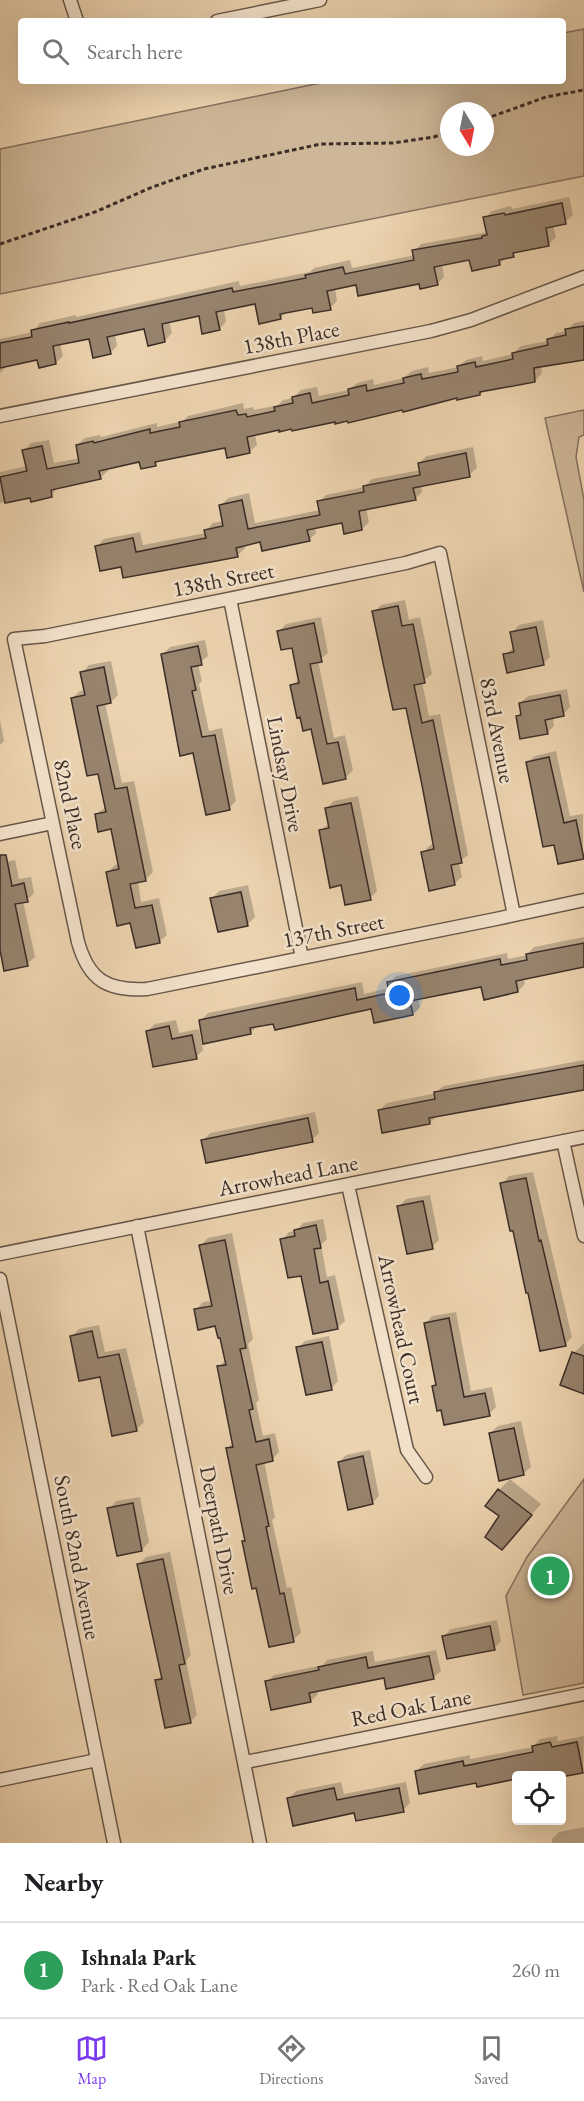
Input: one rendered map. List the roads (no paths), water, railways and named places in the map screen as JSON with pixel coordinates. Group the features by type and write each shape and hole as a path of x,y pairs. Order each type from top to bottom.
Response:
{"street":[{"path":"70,0 76,18"},
{"path":"232,18 320,0"},
{"name":"138th Place","path":"0,417 431,331 471,320 584,277"},
{"name":"138th Street","path":"14,639 45,636 230,599 406,563 440,553"},
{"name":"83rd Avenue","path":"440,553 514,915"},
{"name":"Lindsay Drive","path":"230,599 302,957"},
{"name":"82nd Place","path":"14,639 78,942 82,956 93,974"},
{"path":"0,834 53,823"},
{"name":"137th Street","path":"93,974 116,988 147,989 584,900"},
{"name":"Arrowhead Lane","path":"0,1254 584,1137"},
{"path":"563,1141 584,1236"},
{"name":"Arrowhead Court","path":"348,1185 407,1450 426,1477"},
{"name":"Deerpath Drive","path":"137,1226 246,1762 260,1843"},
{"name":"South 82nd Avenue","path":"0,1279 114,1843"},
{"name":"Red Oak Lane","path":"246,1762 584,1694"},
{"path":"0,1780 97,1760"}],"place":[{"name":"Ishnala Park","path":"550,1576"}]}
